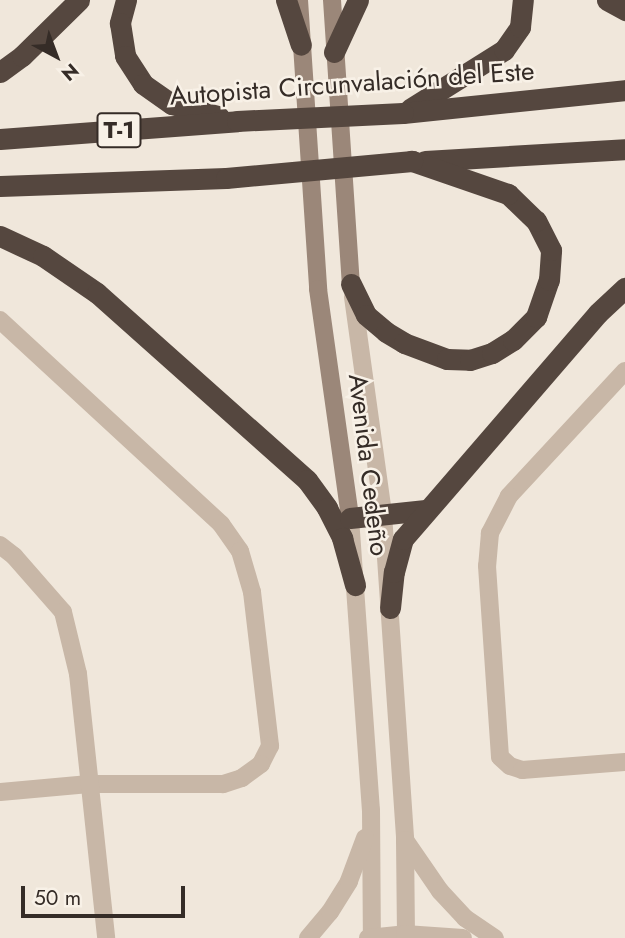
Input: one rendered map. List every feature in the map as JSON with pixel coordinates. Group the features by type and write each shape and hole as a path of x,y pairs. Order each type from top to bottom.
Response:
{"highway":[{"path":"0,72 22,56 79,0"},
{"path":"126,0 120,23 125,56 143,83 173,104 237,121"},
{"path":"286,0 301,45"},
{"path":"334,52 358,0"},
{"path":"403,113 504,50 520,27 523,0"},
{"path":"607,0 625,10"},
{"name":"Autopista Circunvalación del Este","path":"0,139 237,121 403,113 625,90"},
{"name":"T-1","path":"0,186 226,178 412,161 625,149"},
{"path":"351,284 366,315 386,332 404,343 447,359 471,360 492,353 513,340 536,317 549,280 551,250 536,221 508,194 412,161"},
{"path":"0,236 43,256 97,293 307,480 327,508 342,538 355,585"},
{"path":"390,608 394,572 403,539 598,313 625,288"},
{"path":"351,518 426,510"}],"main road":[{"name":"Avenida Cedeño","path":"299,0 318,289 351,518"},
{"path":"332,0 351,284"}],"street":[{"name":"Avenida Cedeño","path":"351,284 383,514 405,840 406,936"},
{"path":"0,320 221,524 240,551 252,592 270,746 261,764 242,778 223,784 89,784 0,792"},
{"path":"625,371 509,496 490,533 487,566 500,757 510,766 522,770 625,762"},
{"name":"Avenida Cedeño","path":"351,518 371,810 371,938"},
{"path":"0,545 14,556 63,612 78,674 106,938"},
{"path":"308,938 330,912 349,881 363,846 371,810"},
{"path":"405,840 440,891 465,918 495,938"},
{"path":"371,938 463,938"}]}
